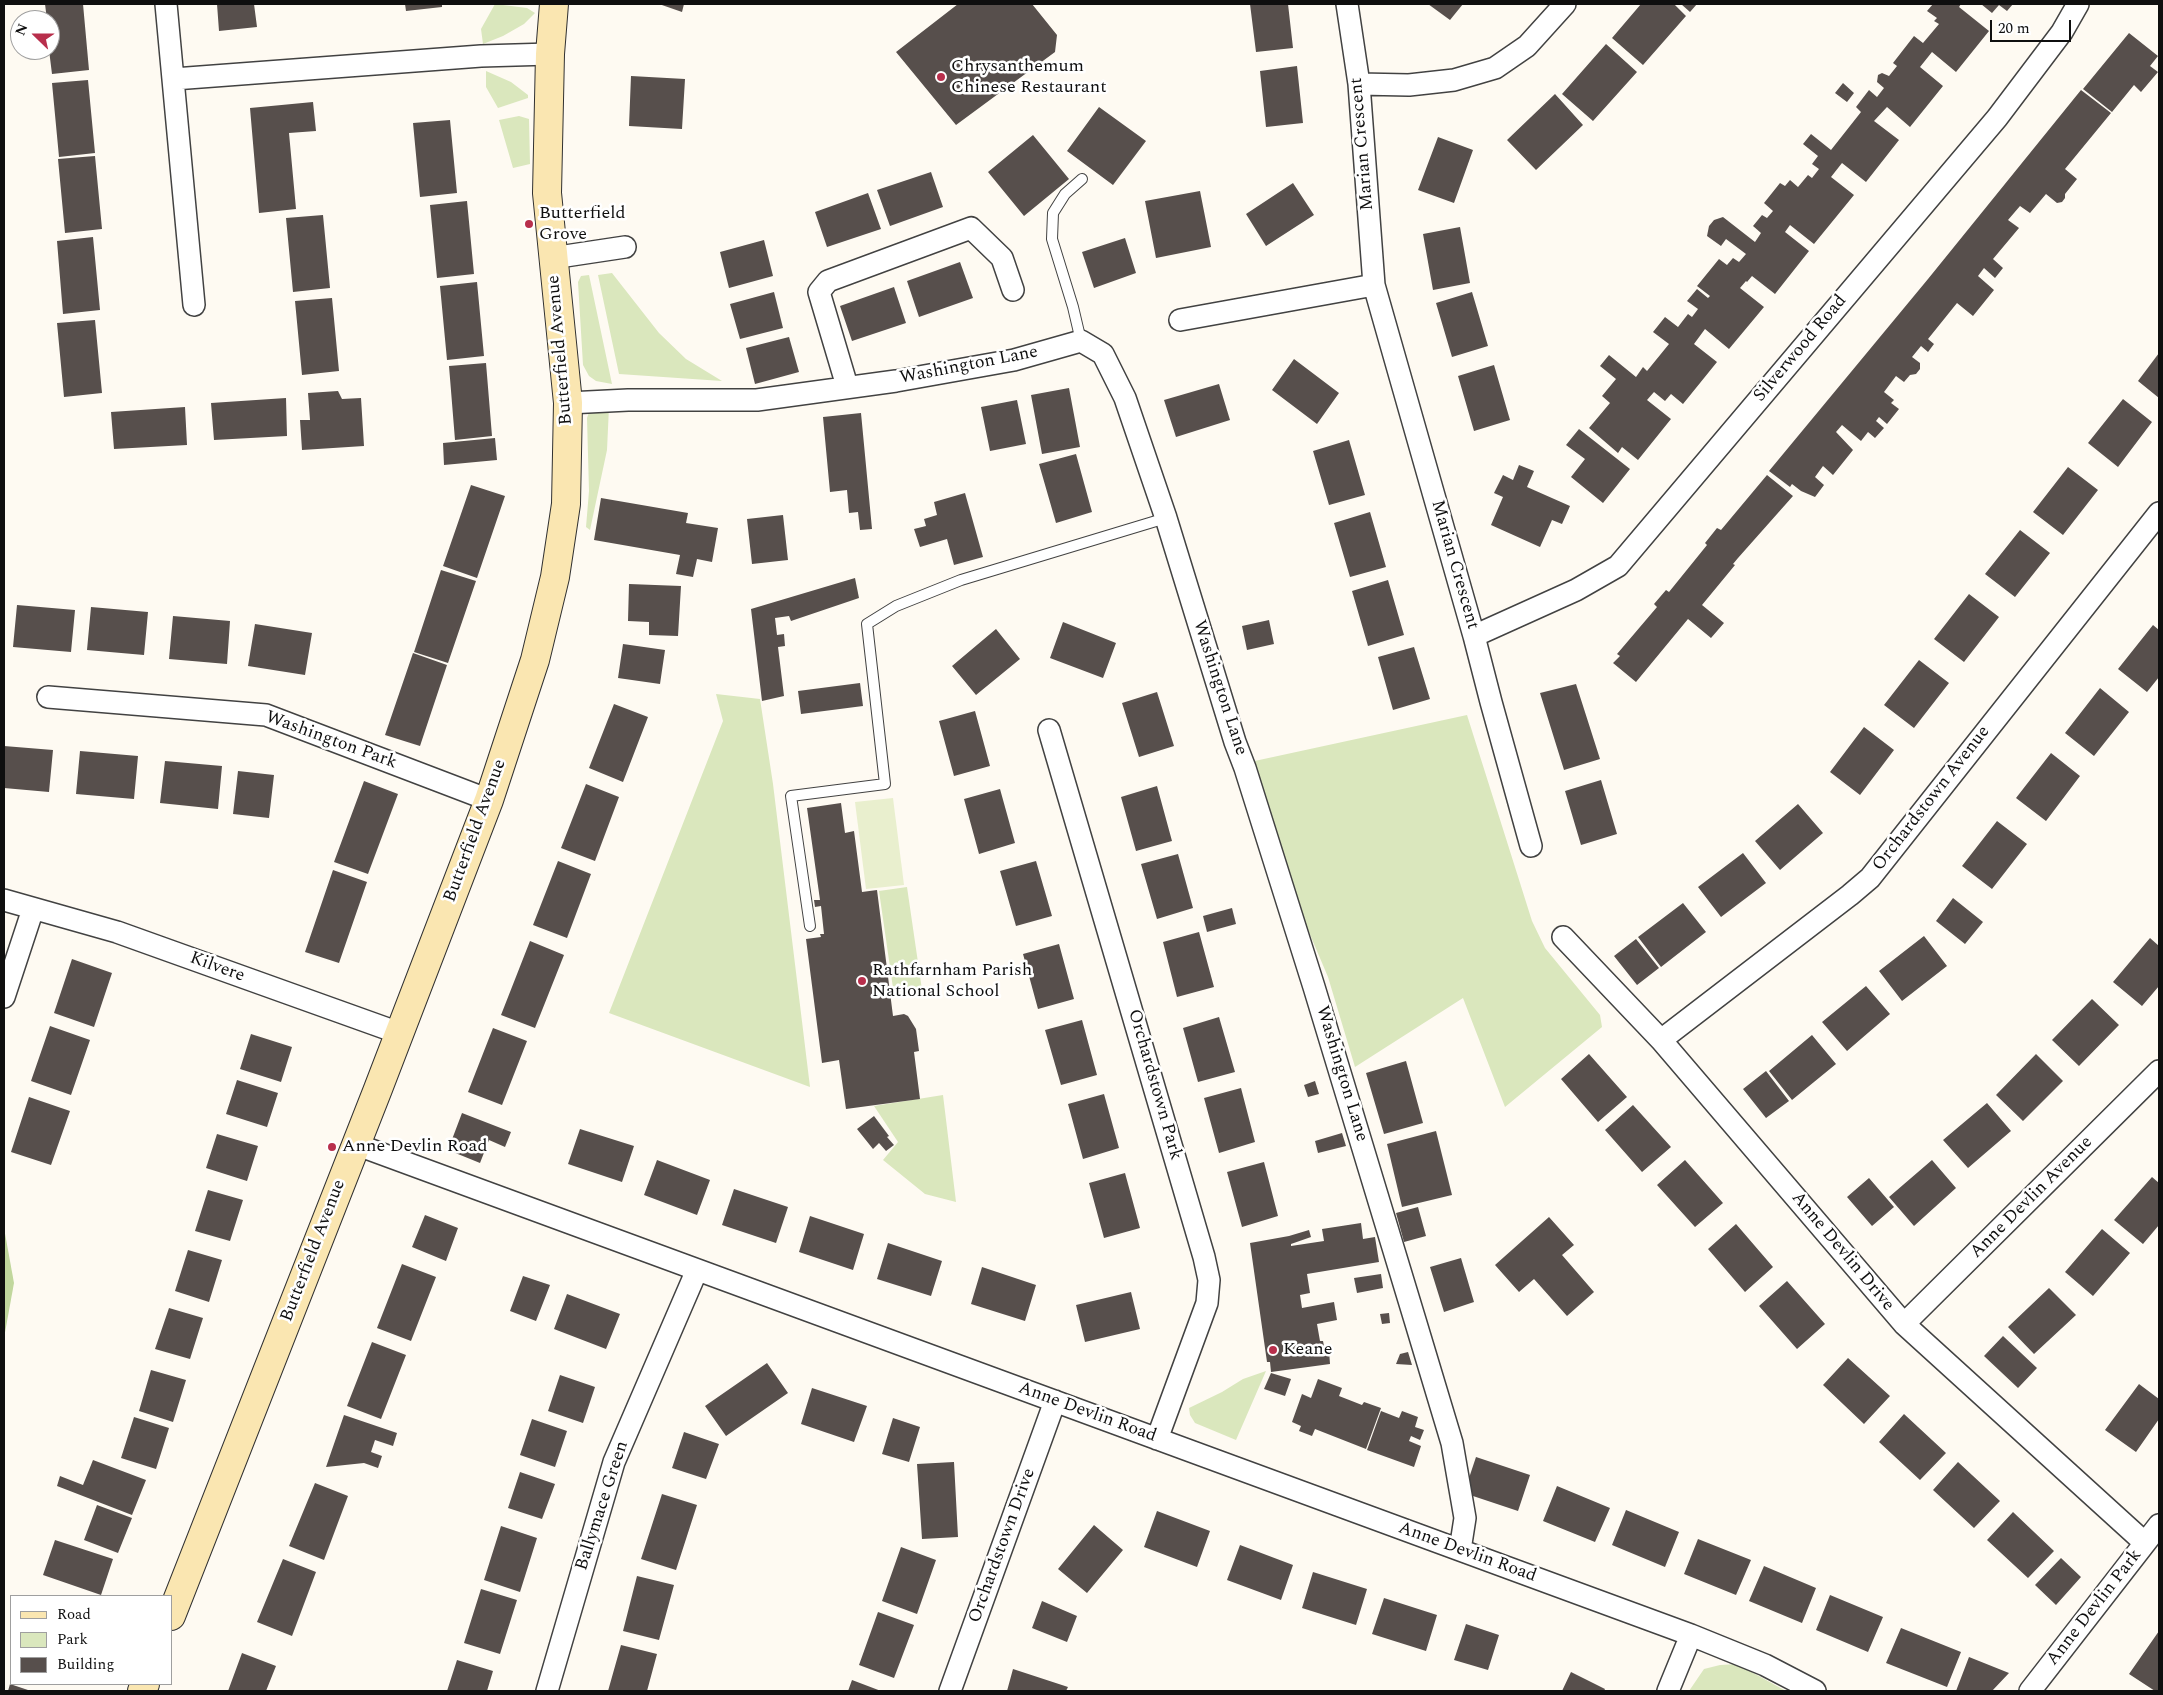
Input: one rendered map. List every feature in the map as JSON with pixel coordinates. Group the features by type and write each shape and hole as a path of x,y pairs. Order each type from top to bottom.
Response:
{"main road":[{"name":"Butterfield Avenue","path":"172,1613 488,800 535,660 555,578 566,504 568,404 547,193 550,54 554,4"}],"street":[{"path":"166,4 194,305"},
{"name":"Marian Crescent","path":"1348,4 1359,84 1374,285 1474,636 1531,846"},
{"path":"1359,84 1409,85 1454,80 1495,68 1527,46 1565,4"},
{"name":"Silverwood Road","path":"1474,636 1576,590 1618,566 1997,118 2062,32 2078,4"},
{"path":"174,79 481,56 550,54"},
{"path":"847,386 819,292 828,281 971,228 1002,258 1012,290"},
{"path":"552,258 625,247"},
{"path":"1180,320 1374,285"},
{"name":"Washington Lane","path":"568,404 628,400 757,400 847,386 896,381 1014,360 1081,341 1103,354 1125,398 1166,518 1235,742 1245,768 1314,987 1452,1443 1464,1518 1460,1550"},
{"name":"Orchardstown Avenue","path":"1661,1040 1870,878 2159,513"},
{"name":"Washington Park","path":"48,697 266,715 488,800"},
{"name":"Orchardstown Park","path":"1049,730 1204,1257 1209,1280 1207,1304 1157,1439"},
{"name":"Kilvere","path":"4,900 157,946 399,1033"},
{"path":"4,997 33,908"},
{"name":"Anne Devlin Drive","path":"1564,937 1661,1040 1904,1324 2145,1543"},
{"name":"Anne Devlin Avenue","path":"1904,1324 2159,1071"},
{"name":"Anne Devlin Road","path":"355,1144 1691,1635 1765,1665 1815,1691"},
{"name":"Ballymace Green","path":"547,1691 614,1462 697,1270"},
{"name":"Orchardstown Drive","path":"950,1691 1055,1401"},
{"name":"Anne Devlin Park","path":"2030,1691 2159,1525"},
{"path":"1668,1691 1691,1635"}],"lane":[{"path":"1081,341 1073,307 1052,239 1053,213 1065,194 1082,179"},
{"path":"810,926 791,796 885,784 866,624 896,606 961,580 1166,518"}],"green space":[{"path":"495,4 527,8 535,13 524,24 503,36 483,44 481,29"},
{"path":"486,71 511,82 528,95 528,98 498,108 486,87"},
{"path":"519,116 529,119 530,164 513,168 499,120"},
{"path":"612,273 659,333 686,359 722,381 619,374 598,275"},
{"path":"589,275 612,384 596,381 589,376 583,365 578,282 581,276"},
{"path":"609,407 607,450 590,530 586,527 589,491 587,418 589,412"},
{"path":"716,694 760,699 773,784 810,1087 609,1013 723,721"},
{"path":"1467,715 1532,921 1545,948 1600,1015 1602,1027 1505,1107 1463,998 1355,1067 1328,977 1281,866 1250,762"},
{"path":"893,798 904,885 866,889 855,802"},
{"path":"907,887 922,990 894,995 879,891"},
{"path":"943,1095 956,1202 925,1194 883,1160 898,1142 874,1106"},
{"path":"4,1228 14,1283 4,1338"},
{"path":"1266,1371 1236,1440 1195,1423 1190,1415 1189,1408 1222,1392 1243,1379"},
{"path":"1737,1664 1786,1691 1689,1691 1704,1669 1720,1665"}],"building":[{"path":"45,4 83,4 89,70 52,74 50,60 60,60 60,10 46,10"},
{"path":"217,4 254,4 257,27 219,31"},
{"path":"405,4 442,4 442,7 406,11"},
{"path":"659,4 684,4 682,12"},
{"path":"958,4 1032,4 1057,35 1055,52 956,125 896,52"},
{"path":"1250,4 1288,4 1293,48 1256,52"},
{"path":"1428,4 1463,4 1450,20"},
{"path":"1641,4 1674,4 1686,16 1643,65 1612,38"},
{"path":"1681,4 1697,4 1690,12"},
{"path":"1933,4 1961,4 1959,7 1989,31 1956,72 1932,52 1920,67 1943,86 1910,127 1887,107 1874,121 1899,140 1866,182 1842,163 1831,177 1854,195 1814,244 1790,225 1785,232 1809,251 1775,294 1752,276 1746,281 1740,288 1764,307 1729,349 1705,329 1694,344 1717,362 1683,404 1671,394 1665,401 1654,392 1647,400 1671,419 1638,460 1622,447 1618,453 1589,428 1610,403 1602,396 1616,379 1600,366 1609,355 1636,377 1643,367 1647,371 1669,344 1653,332 1665,317 1678,327 1688,314 1692,317 1698,309 1687,301 1697,289 1708,298 1710,296 1697,286 1719,259 1727,265 1733,258 1739,262 1746,254 1726,239 1721,246 1707,236 1709,226 1714,220 1723,217 1755,242 1761,233 1753,226 1762,215 1767,218 1773,211 1764,203 1780,183 1785,186 1790,180 1798,187 1808,175 1812,178 1819,169 1812,164 1818,156 1803,144 1811,134 1831,150 1861,112 1856,107 1869,90 1877,97 1884,88 1877,82 1878,75 1882,73 1889,76 1897,66 1893,63 1914,36 1923,43 1939,24 1934,21 1937,18 1927,11"},
{"path":"1981,4 2013,4 2007,11 1999,5 1992,13"},
{"path":"2129,33 2158,56 2150,66 2158,72 2141,92 2134,85 2112,112 2083,89"},
{"path":"1606,44 1637,72 1593,121 1562,94"},
{"path":"1297,66 1303,123 1266,127 1260,71"},
{"path":"631,76 685,79 682,129 629,126"},
{"path":"88,80 95,153 59,157 52,83"},
{"path":"1843,83 1854,93 1847,102 1835,93"},
{"path":"2081,90 2111,113 2065,169 2077,179 2065,194 2062,202 2057,203 2046,194 2030,213 2020,206 2008,220 2019,228 1993,259 2003,268 1995,278 1984,268 1978,276 1994,290 1973,316 1957,303 1928,339 1934,344 1928,352 1921,346 1912,357 1920,363 1920,369 1916,374 1910,375 1904,382 1896,376 1884,392 1894,400 1891,403 1899,409 1887,424 1879,417 1876,421 1884,428 1875,438 1868,432 1861,441 1842,425 1836,432 1853,450 1833,475 1823,466 1815,477 1824,485 1815,497 1801,491 1792,484 1790,487 1769,471 1928,279"},
{"path":"1555,94 1583,125 1536,170 1507,140"},
{"path":"313,102 316,131 289,133 296,209 259,213 250,108"},
{"path":"1099,107 1146,141 1113,185 1067,151"},
{"path":"450,120 457,193 420,197 413,123"},
{"path":"1033,135 1069,179 1024,216 988,172"},
{"path":"1438,137 1473,150 1454,203 1418,190"},
{"path":"95,156 102,229 65,233 58,159"},
{"path":"931,172 943,207 890,226 877,190"},
{"path":"1293,183 1314,215 1266,246 1246,214"},
{"path":"1200,191 1211,247 1156,258 1145,201"},
{"path":"868,193 881,229 827,247 815,212"},
{"path":"467,201 474,274 437,278 430,205"},
{"path":"323,215 330,288 293,292 286,218"},
{"path":"1460,227 1470,283 1433,290 1423,234"},
{"path":"93,237 100,310 63,314 57,241"},
{"path":"1125,238 1136,273 1094,288 1082,252"},
{"path":"764,240 773,276 729,288 720,252"},
{"path":"960,262 973,298 919,317 907,281"},
{"path":"477,282 484,356 447,360 440,286"},
{"path":"894,287 906,323 852,341 840,306"},
{"path":"774,292 783,328 740,339 730,304"},
{"path":"1472,292 1488,346 1452,357 1436,303"},
{"path":"332,298 339,371 302,375 295,301"},
{"path":"95,320 102,393 64,397 57,323"},
{"path":"789,337 799,372 755,384 746,348"},
{"path":"2159,353 2159,398 2138,381"},
{"path":"1294,359 1339,393 1317,424 1272,390"},
{"path":"486,363 492,436 455,440 449,366"},
{"path":"1494,365 1510,420 1474,431 1458,376"},
{"path":"1219,384 1230,420 1176,437 1164,400"},
{"path":"1069,388 1080,447 1042,454 1031,395"},
{"path":"338,391 342,399 361,398 364,446 302,450 300,420 310,420 308,393"},
{"path":"286,398 287,436 214,440 211,403"},
{"path":"2123,399 2152,422 2118,467 2088,443"},
{"path":"1017,400 1026,444 990,451 981,407"},
{"path":"185,407 187,445 114,449 111,412"},
{"path":"861,413 872,529 860,530 858,512 849,513 847,490 830,492 823,417"},
{"path":"1579,429 1630,469 1603,503 1571,477 1585,459 1566,445"},
{"path":"495,438 497,460 444,465 443,443"},
{"path":"1349,440 1365,495 1329,505 1313,451"},
{"path":"1076,454 1092,512 1056,523 1039,464"},
{"path":"1519,465 1534,471 1527,487 1570,506 1562,524 1552,520 1540,547 1491,525 1503,497 1494,493 1503,475 1513,480"},
{"path":"2068,467 2098,490 2063,535 2033,512"},
{"path":"1767,475 1793,496 1738,558 1733,564 1735,565 1702,605 1724,623 1711,638 1688,619 1636,682 1613,663 1620,656 1617,654 1657,607 1654,604 1666,590 1669,592 1707,545 1705,543 1717,528 1721,530"},
{"path":"471,485 505,496 477,578 443,566"},
{"path":"965,493 983,557 954,565 947,539 920,547 914,529 926,526 924,519 937,515 934,502"},
{"path":"601,498 688,513 686,523 718,528 712,562 697,559 693,577 676,574 680,555 594,540"},
{"path":"1370,512 1386,567 1350,577 1334,523"},
{"path":"783,515 788,560 752,564 747,519"},
{"path":"2020,530 2050,553 2015,597 1985,574"},
{"path":"441,570 476,581 448,663 414,652"},
{"path":"855,578 859,598 791,621 789,616 775,618 777,635 784,634 785,646 778,647 784,696 762,701 751,609"},
{"path":"1388,580 1404,635 1368,646 1352,591"},
{"path":"629,584 681,586 678,636 649,635 649,622 628,621"},
{"path":"1969,594 1999,617 1964,662 1934,639"},
{"path":"17,605 75,610 71,652 13,647"},
{"path":"91,607 148,612 144,655 87,650"},
{"path":"173,616 230,621 227,664 169,659"},
{"path":"1269,620 1274,644 1247,650 1242,626"},
{"path":"1063,622 1116,643 1103,678 1050,658"},
{"path":"255,624 312,633 305,675 248,666"},
{"path":"2153,625 2159,630 2159,677 2147,692 2118,669"},
{"path":"996,629 1020,659 976,695 952,666"},
{"path":"623,644 665,650 660,684 618,678"},
{"path":"1414,647 1430,699 1393,710 1378,657"},
{"path":"413,653 447,665 420,746 385,735"},
{"path":"1919,660 1949,683 1914,728 1884,705"},
{"path":"860,683 863,706 801,714 798,691"},
{"path":"1576,684 1600,759 1564,770 1540,693"},
{"path":"2100,688 2129,712 2094,756 2065,733"},
{"path":"1157,692 1174,746 1139,757 1122,703"},
{"path":"614,704 648,717 623,782 589,768"},
{"path":"975,711 990,766 954,776 939,721"},
{"path":"1864,727 1894,750 1860,795 1830,772"},
{"path":"4,746 53,750 49,792 4,788"},
{"path":"80,751 138,756 134,799 76,794"},
{"path":"2051,753 2080,776 2046,821 2016,798"},
{"path":"165,761 222,766 218,809 160,803"},
{"path":"238,771 274,775 269,818 233,814"},
{"path":"1601,780 1617,834 1581,845 1565,791"},
{"path":"364,781 398,794 368,874 334,862"},
{"path":"586,784 619,797 595,861 561,848"},
{"path":"1157,786 1172,841 1136,851 1121,797"},
{"path":"1000,789 1015,843 979,854 964,799"},
{"path":"841,803 845,833 854,831 862,892 877,890 893,1016 904,1014 908,1016 916,1029 919,1051 914,1052 920,1099 846,1109 839,1060 822,1063 806,939 821,937 820,934 824,934 821,906 815,907 814,900 820,900 807,808"},
{"path":"1798,804 1823,833 1780,870 1755,841"},
{"path":"1997,821 2027,844 1992,889 1962,866"},
{"path":"1743,853 1766,883 1721,917 1698,887"},
{"path":"1178,854 1193,908 1157,919 1141,864"},
{"path":"558,861 591,874 567,938 533,925"},
{"path":"1036,861 1052,916 1016,926 1000,871"},
{"path":"333,870 367,882 339,963 305,952"},
{"path":"1953,898 1983,922 1965,944 1936,921"},
{"path":"1683,903 1706,932 1661,967 1638,937"},
{"path":"1232,908 1236,924 1207,932 1203,916"},
{"path":"1199,932 1214,987 1177,997 1163,942"},
{"path":"1924,936 1947,966 1902,1001 1879,971"},
{"path":"2150,938 2159,946 2159,986 2142,1006 2113,982"},
{"path":"1636,939 1659,968 1637,985 1614,956"},
{"path":"530,941 564,955 535,1028 501,1015"},
{"path":"1059,944 1074,999 1038,1009 1023,954"},
{"path":"72,959 112,973 94,1027 54,1013"},
{"path":"1866,986 1890,1014 1847,1051 1822,1022"},
{"path":"2092,999 2119,1025 2079,1066 2052,1040"},
{"path":"1219,1017 1235,1072 1198,1082 1183,1028"},
{"path":"1082,1020 1097,1075 1061,1085 1045,1030"},
{"path":"50,1026 90,1040 71,1095 31,1081"},
{"path":"493,1028 527,1041 502,1105 468,1092"},
{"path":"251,1034 292,1047 281,1082 240,1069"},
{"path":"1812,1035 1836,1064 1792,1100 1769,1071"},
{"path":"1589,1054 1627,1097 1598,1122 1561,1079"},
{"path":"2036,1054 2063,1081 2023,1121 1996,1095"},
{"path":"1406,1061 1423,1123 1384,1134 1366,1073"},
{"path":"1766,1071 1789,1101 1766,1118 1743,1089"},
{"path":"237,1080 278,1093 267,1127 226,1114"},
{"path":"1315,1081 1319,1094 1308,1097 1304,1085"},
{"path":"1241,1088 1255,1142 1219,1153 1204,1098"},
{"path":"1104,1094 1119,1148 1083,1159 1068,1104"},
{"path":"29,1097 70,1111 51,1165 11,1152"},
{"path":"1987,1103 2011,1131 1968,1168 1943,1140"},
{"path":"1633,1105 1671,1147 1642,1172 1605,1130"},
{"path":"462,1113 511,1132 505,1147 489,1140 480,1163 448,1150"},
{"path":"874,1116 894,1145 886,1151 879,1143 873,1149 857,1129"},
{"path":"580,1129 634,1146 622,1182 568,1164"},
{"path":"1436,1131 1452,1195 1402,1207 1387,1144"},
{"path":"1342,1133 1346,1146 1318,1153 1315,1141"},
{"path":"217,1134 258,1146 247,1181 206,1168"},
{"path":"657,1160 710,1180 697,1215 644,1195"},
{"path":"1685,1160 1723,1203 1695,1227 1657,1185"},
{"path":"1932,1160 1956,1188 1914,1226 1889,1197"},
{"path":"1264,1162 1278,1216 1242,1227 1227,1172"},
{"path":"1125,1173 1140,1228 1104,1238 1089,1183"},
{"path":"2152,1177 2159,1183 2159,1225 2143,1244 2114,1220"},
{"path":"1869,1178 1894,1207 1872,1226 1847,1197"},
{"path":"734,1189 788,1207 776,1243 722,1225"},
{"path":"208,1190 243,1200 230,1241 195,1231"},
{"path":"1418,1207 1426,1236 1404,1242 1396,1213"},
{"path":"425,1215 458,1228 446,1261 412,1247"},
{"path":"810,1216 864,1234 853,1270 799,1252"},
{"path":"1549,1217 1574,1245 1562,1255 1594,1292 1567,1316 1534,1279 1519,1292 1495,1265"},
{"path":"1361,1223 1363,1239 1375,1237 1379,1262 1307,1274 1310,1293 1300,1295 1302,1308 1334,1302 1337,1320 1317,1324 1320,1341 1323,1341 1325,1351 1329,1350 1330,1364 1271,1372 1270,1362 1267,1362 1250,1243 1289,1236 1309,1230 1311,1237 1291,1244 1291,1246 1324,1241 1322,1229"},
{"path":"1736,1224 1773,1267 1745,1292 1708,1249"},
{"path":"2102,1229 2130,1253 2093,1296 2065,1272"},
{"path":"888,1243 942,1261 931,1296 877,1279"},
{"path":"188,1250 222,1260 209,1302 175,1291"},
{"path":"1461,1258 1474,1302 1444,1312 1430,1267"},
{"path":"402,1264 436,1277 411,1341 377,1328"},
{"path":"982,1267 1036,1285 1025,1321 971,1304"},
{"path":"1381,1274 1383,1288 1357,1293 1354,1278"},
{"path":"523,1276 550,1285 536,1321 510,1311"},
{"path":"1787,1281 1825,1324 1797,1349 1759,1306"},
{"path":"2049,1288 2076,1315 2034,1354 2008,1327"},
{"path":"1131,1292 1140,1329 1085,1342 1076,1305"},
{"path":"567,1294 620,1314 606,1349 554,1329"},
{"path":"169,1308 203,1318 190,1359 155,1349"},
{"path":"1389,1313 1390,1323 1382,1324 1380,1314"},
{"path":"2003,1336 2037,1368 2018,1388 1984,1356"},
{"path":"372,1342 406,1355 381,1419 347,1406"},
{"path":"1408,1352 1412,1365 1396,1364 1400,1354"},
{"path":"1848,1358 1890,1396 1864,1424 1823,1385"},
{"path":"767,1363 788,1393 726,1436 705,1406"},
{"path":"151,1370 186,1380 173,1422 139,1411"},
{"path":"1271,1373 1291,1379 1285,1396 1264,1389"},
{"path":"560,1375 595,1387 583,1423 548,1411"},
{"path":"1318,1379 1342,1388 1339,1396 1362,1405 1364,1402 1381,1408 1366,1449 1315,1429 1312,1436 1299,1431 1301,1426 1292,1422 1302,1394 1311,1398"},
{"path":"2139,1384 2159,1399 2159,1419 2136,1452 2105,1430"},
{"path":"812,1388 867,1406 854,1442 801,1424"},
{"path":"1381,1411 1399,1418 1402,1411 1418,1417 1415,1427 1424,1430 1420,1440 1411,1436 1409,1441 1421,1446 1414,1467 1367,1450"},
{"path":"1904,1414 1946,1453 1920,1480 1879,1442"},
{"path":"344,1415 397,1433 393,1446 375,1440 371,1452 382,1456 378,1468 364,1463 326,1467"},
{"path":"134,1417 169,1428 156,1469 121,1458"},
{"path":"893,1418 920,1427 909,1462 882,1454"},
{"path":"532,1419 567,1431 555,1467 520,1455"},
{"path":"684,1432 719,1444 706,1479 672,1468"},
{"path":"1476,1457 1530,1475 1518,1511 1464,1493"},
{"path":"93,1460 146,1480 132,1515 57,1486 60,1476 83,1485"},
{"path":"954,1462 958,1537 922,1539 917,1464"},
{"path":"1958,1462 2000,1501 1974,1528 1933,1490"},
{"path":"520,1472 555,1484 542,1519 508,1508"},
{"path":"315,1483 348,1496 324,1560 289,1546"},
{"path":"1557,1486 1610,1508 1595,1542 1543,1521"},
{"path":"662,1494 697,1505 676,1570 641,1559"},
{"path":"97,1505 132,1518 118,1553 84,1540"},
{"path":"1626,1510 1679,1532 1665,1567 1612,1545"},
{"path":"1157,1511 1210,1531 1197,1567 1144,1547"},
{"path":"2013,1512 2054,1551 2028,1578 1987,1540"},
{"path":"1094,1525 1123,1550 1087,1593 1058,1569"},
{"path":"501,1526 537,1538 520,1592 484,1580"},
{"path":"1698,1539 1751,1560 1736,1595 1684,1574"},
{"path":"55,1540 113,1559 101,1595 43,1575"},
{"path":"1240,1545 1293,1565 1281,1600 1227,1580"},
{"path":"901,1547 936,1560 917,1614 882,1601"},
{"path":"2061,1558 2081,1577 2056,1605 2035,1585"},
{"path":"283,1559 316,1572 292,1636 257,1622"},
{"path":"1764,1566 1816,1588 1802,1623 1749,1601"},
{"path":"1313,1572 1367,1589 1356,1625 1302,1608"},
{"path":"637,1576 674,1585 659,1640 623,1631"},
{"path":"481,1589 517,1600 500,1654 464,1643"},
{"path":"1830,1595 1883,1617 1868,1652 1816,1630"},
{"path":"1384,1598 1437,1615 1426,1651 1372,1634"},
{"path":"1042,1601 1077,1616 1067,1642 1032,1628"},
{"path":"878,1612 914,1625 894,1678 859,1665"},
{"path":"1466,1624 1499,1635 1488,1670 1454,1660"},
{"path":"1901,1628 1961,1652 1947,1687 1886,1663"},
{"path":"2159,1631 2159,1691 2155,1691 2129,1674"},
{"path":"621,1645 657,1654 647,1691 608,1691"},
{"path":"242,1653 276,1666 266,1691 228,1691"},
{"path":"1969,1657 2009,1673 1992,1691 1956,1691"},
{"path":"457,1660 493,1671 487,1691 447,1691"},
{"path":"1013,1669 1068,1687 1066,1691 1007,1691"},
{"path":"1571,1672 1605,1689 1604,1691 1562,1691"},
{"path":"852,1680 881,1691 848,1691"},
{"path":"10,1684 31,1691 8,1691"}],"place":[{"name":"Chrysanthemum Chinese Restaurant","path":"941,77"},
{"name":"Butterfield Grove","path":"529,224"},
{"name":"Rathfarnham Parish National School","path":"862,981"},
{"name":"Anne Devlin Road","path":"332,1147"},
{"name":"Keane","path":"1273,1350"}]}
